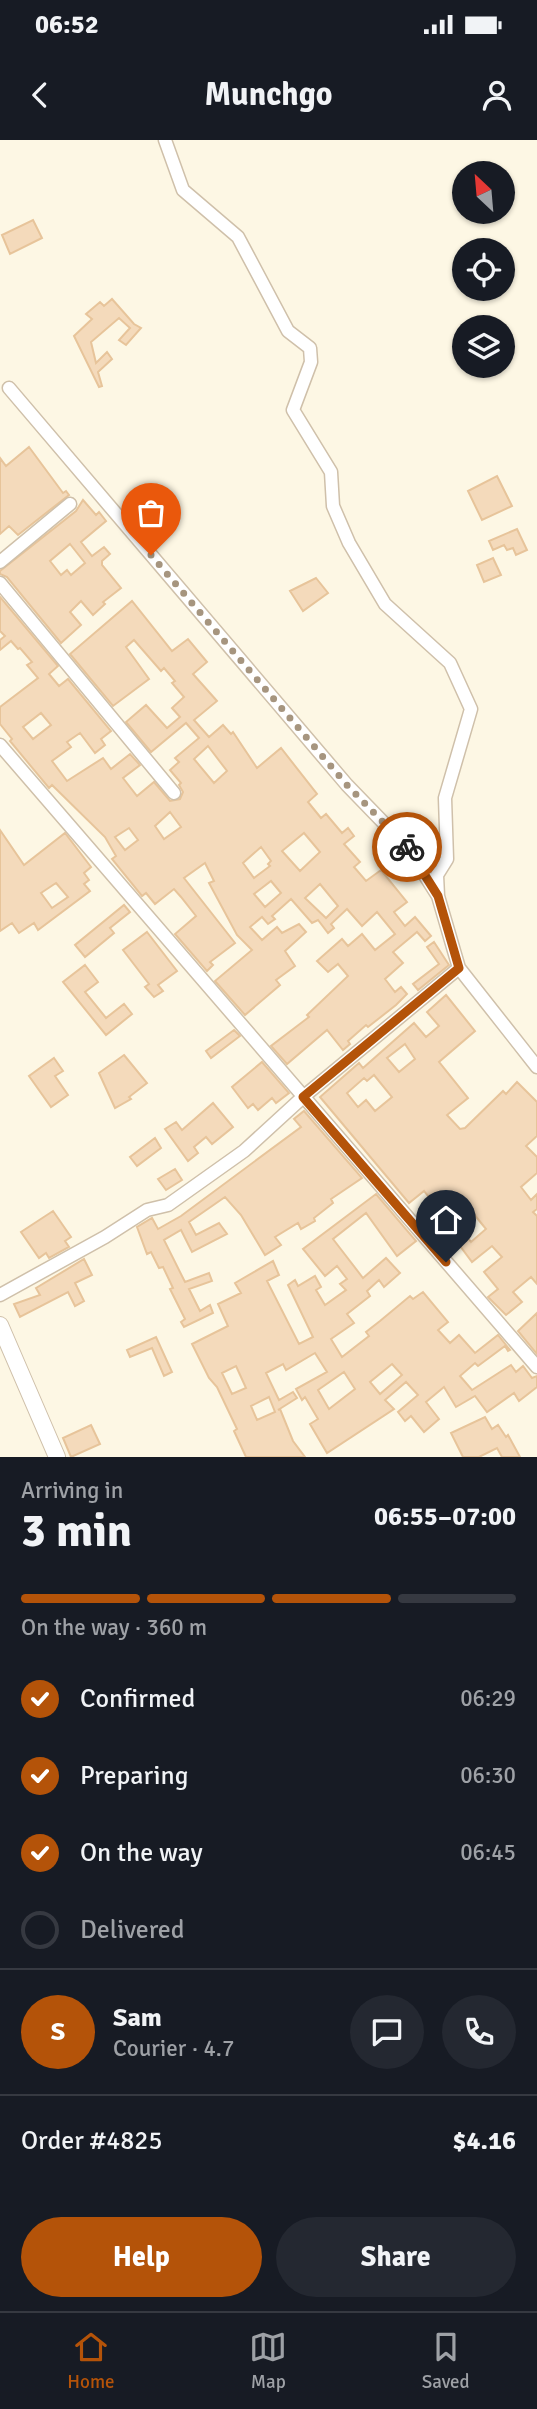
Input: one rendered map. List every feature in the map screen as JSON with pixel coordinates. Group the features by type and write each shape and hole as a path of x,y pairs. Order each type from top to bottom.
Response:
{"street":[{"path":"165,140 183,190 237,237 288,331 310,348 311,362 293,410 299,424 331,472 333,506 349,543 385,604 450,663 471,709 445,798 447,859 437,875 438,896 459,968 537,1068"},
{"path":"9,388 347,785 407,847 438,896"},
{"path":"0,562 70,504"},
{"path":"0,583 174,793"},
{"path":"0,745 537,1367"},
{"path":"0,1295 105,1237 147,1210 168,1205 244,1151 303,1097 459,968"},
{"path":"0,1325 57,1457"}],"building":[{"path":"33,220 42,238 10,254 2,235"},
{"path":"112,299 134,324 141,328 126,345 119,340 130,328 119,318 91,342 96,363 107,352 112,359 98,372 102,386 99,387 74,336 92,319 86,314 100,302 104,306"},
{"path":"29,447 63,493 66,491 69,495 18,535 9,526 0,534 0,458 6,466"},
{"path":"497,476 512,506 482,520 468,491"},
{"path":"83,500 96,515 99,512 106,521 81,542 92,556 104,547 110,554 102,561 102,565 121,588 103,602 105,604 93,615 81,601 70,612 81,625 61,643 0,571 76,511","holes":["70,544 85,563 71,575 67,570 61,575 50,561"]},
{"path":"517,529 527,550 516,555 513,548 507,550 504,545 493,550 489,541"},
{"path":"493,558 501,575 484,582 477,565"},
{"path":"316,578 328,593 303,611 290,591"},
{"path":"0,597 58,666 49,674 59,686 68,679 111,731 101,739 105,745 95,753 80,733 67,742 71,747 52,761 67,781 103,758 111,769 130,754 140,765 123,778 137,796 154,782 170,801 180,799 183,792 179,785 181,783 170,770 179,762 175,758 199,738 186,723 151,752 126,722 146,705 167,728 180,717 172,708 184,697 172,683 175,681 164,668 161,671 134,640 126,647 149,679 113,706 70,654 132,601 172,651 188,639 207,662 193,674 217,701 194,720 209,737 223,725 231,734 233,732 257,768 281,748 317,794 308,802 321,818 326,814 342,833 348,828 354,836 344,844 360,862 354,867 366,881 381,870 407,902 394,912 405,926 415,917 431,936 425,941 417,932 393,952 403,963 385,979 395,992 401,987 407,994 368,1027 366,1025 348,1041 350,1044 343,1050 327,1030 287,1064 271,1046 309,1017 307,1015 348,976 338,964 328,972 317,961 342,939 348,946 362,934 375,950 395,934 377,912 362,926 347,909 331,924 334,928 328,933 318,920 312,923 291,899 272,916 275,919 268,924 262,917 250,927 262,940 277,927 282,933 299,924 306,932 285,951 295,966 276,980 280,985 245,1015 215,981 252,950 237,935 209,883 214,881 205,863 184,878 235,943 210,962 213,965 207,971 175,934 196,916 181,897 174,889 155,904 146,893 142,896 112,859 116,856 105,837 52,785 49,788 10,741 12,739 0,724 0,707 38,678 27,665 32,662 11,641 0,650 0,640 5,636 0,631","holes":["41,713 51,725 33,739 23,727","208,746 227,771 214,783 194,759","170,812 181,827 164,839 155,826","129,828 138,840 125,850 115,837","304,833 320,852 300,871 282,851","261,847 271,861 268,864 270,866 254,878 243,863","271,881 281,893 265,907 254,894","320,884 338,906 326,918 305,898"]},
{"path":"0,830 24,865 65,833 91,867 84,873 89,880 84,884 90,891 38,930 34,923 19,933 12,923 0,931","holes":["56,883 68,897 52,908 41,893"]},
{"path":"124,905 130,912 110,928 114,933 85,957 75,945"},
{"path":"147,932 177,971 158,985 163,991 154,997 145,987 149,984 123,950"},
{"path":"434,942 449,965 418,990 413,984 439,964 427,947"},
{"path":"85,965 98,982 85,992 106,1018 124,1004 132,1014 106,1035 63,982"},
{"path":"446,995 475,1031 439,1062 468,1098 447,1115 460,1129 465,1128 503,1091 506,1094 517,1082 537,1102 537,1136 526,1146 537,1157 537,1173 521,1187 531,1200 537,1194 537,1209 533,1212 537,1216 537,1284 531,1277 513,1292 522,1302 506,1315 488,1297 498,1289 484,1272 502,1257 492,1246 472,1262 457,1242 449,1248 437,1232 449,1223 424,1191 409,1203 320,1097 359,1063 363,1068 414,1023 426,1037 439,1026 427,1012","holes":["405,1044 415,1059 399,1072 387,1058","374,1075 392,1097 375,1111 366,1100 358,1107 347,1093 364,1078 367,1081","473,1213 486,1229 471,1242 459,1226"]},
{"path":"234,1030 240,1036 211,1058 206,1051"},
{"path":"124,1055 147,1083 129,1097 131,1099 115,1108 99,1073"},
{"path":"54,1058 63,1071 55,1076 68,1095 51,1107 29,1076"},
{"path":"262,1062 289,1093 276,1103 272,1098 258,1110 253,1104 248,1108 232,1087"},
{"path":"213,1103 233,1127 212,1144 206,1137 194,1147 198,1153 188,1161 165,1129 176,1122 182,1130"},
{"path":"304,1111 362,1178 331,1199 333,1203 314,1218 315,1221 301,1229 298,1223 275,1237 281,1245 265,1255 241,1215 225,1197 189,1222 196,1235 219,1223 227,1234 192,1252 181,1230 164,1240 185,1282 209,1273 212,1281 189,1289 200,1311 210,1305 213,1313 184,1327 181,1322 185,1319 170,1289 173,1288 163,1267 159,1268 151,1252 147,1254 137,1227 152,1218 158,1229 181,1216 301,1127 294,1119"},
{"path":"155,1138 161,1148 137,1166 130,1157"},
{"path":"175,1169 182,1180 166,1190 158,1179"},
{"path":"376,1194 416,1241 397,1256 366,1213 333,1239 363,1278 386,1258 400,1273 384,1287 379,1280 367,1291 370,1296 347,1314 354,1323 331,1339 342,1357 369,1336 366,1332 410,1296 413,1299 423,1292 448,1322 438,1330 450,1343 459,1335 475,1353 498,1335 510,1350 505,1346 478,1366 475,1363 460,1376 472,1390 511,1365 516,1372 523,1366 532,1378 537,1376 537,1387 519,1401 514,1393 487,1412 475,1396 456,1407 444,1387 426,1402 439,1419 424,1432 411,1416 405,1421 398,1412 418,1395 406,1382 385,1400 394,1409 327,1453 310,1424 318,1419 305,1397 302,1400 296,1389 327,1372 315,1353 286,1370 283,1364 266,1373 279,1400 293,1392 297,1398 278,1410 280,1409 293,1441 305,1457 246,1457 234,1431 237,1429 217,1387 209,1378 192,1344 228,1326 218,1304 241,1293 235,1283 273,1261 279,1275 267,1281 299,1344 313,1337 288,1285 295,1280 298,1286 315,1276 321,1287 316,1290 325,1305 346,1290 340,1284 347,1279 337,1266 325,1276 303,1249","holes":["392,1364 402,1375 380,1394 370,1382","236,1366 246,1388 232,1394 222,1373","344,1372 355,1389 329,1409 318,1390","269,1397 275,1412 257,1420 251,1406"]},
{"path":"53,1211 71,1237 65,1241 69,1247 49,1258 46,1253 39,1258 21,1232"},
{"path":"84,1259 92,1275 75,1283 84,1301 75,1306 68,1292 20,1317 14,1304 40,1295 36,1288"},
{"path":"537,1313 537,1354 518,1331"},
{"path":"156,1337 172,1372 164,1376 152,1348 130,1357 127,1350"},
{"path":"485,1417 492,1429 498,1425 506,1437 508,1435 520,1457 502,1457 497,1448 479,1457 463,1457 451,1433"},
{"path":"91,1425 100,1444 71,1457 63,1438"}],"way so far":[{"path":"151,555 347,785 407,847"}],"route":[{"path":"407,847 438,896 459,968 303,1097 446,1262"}]}
